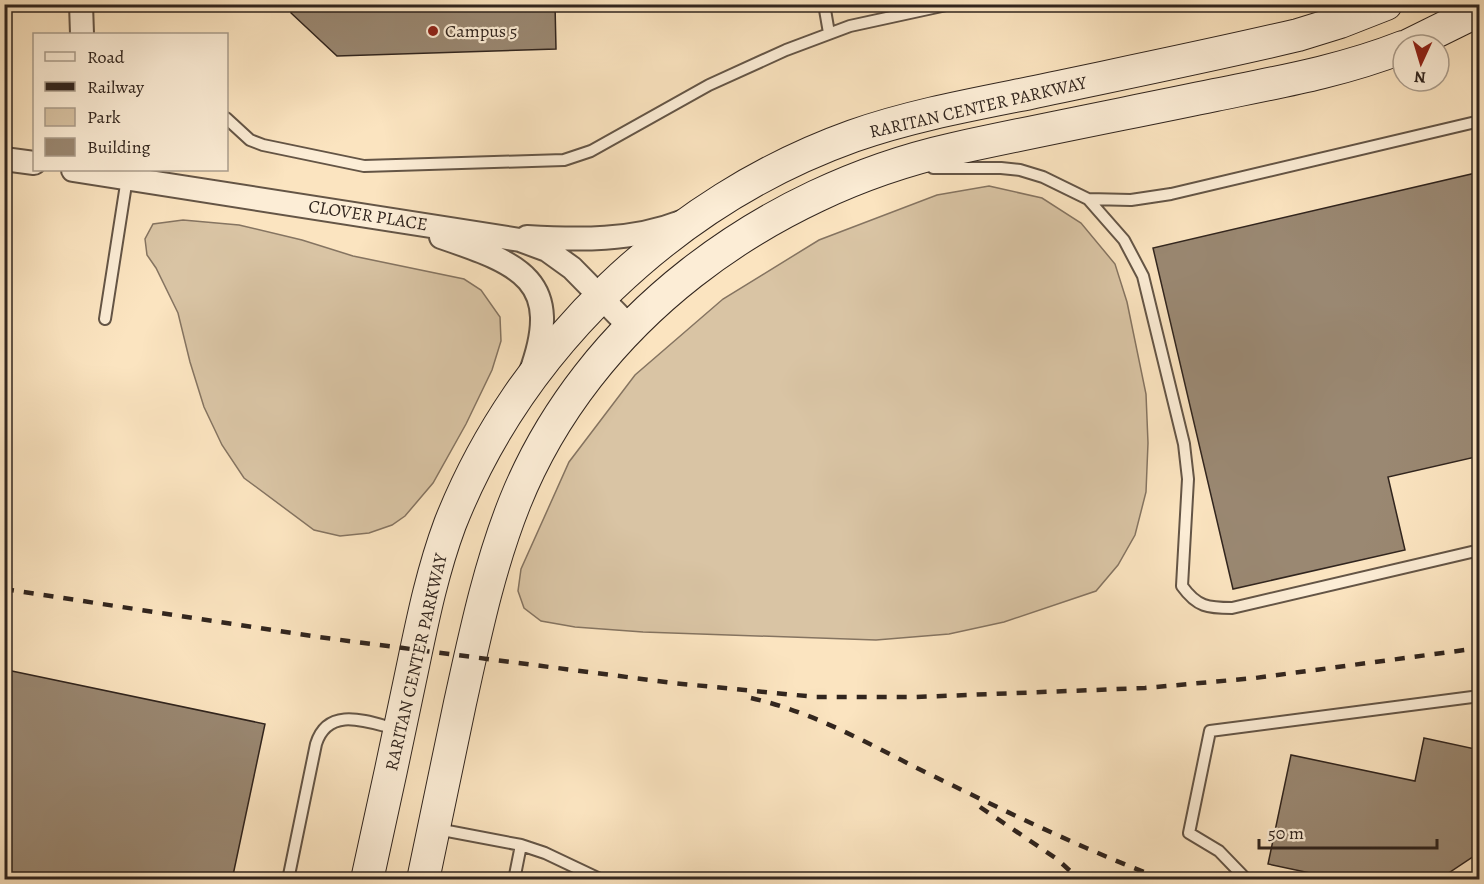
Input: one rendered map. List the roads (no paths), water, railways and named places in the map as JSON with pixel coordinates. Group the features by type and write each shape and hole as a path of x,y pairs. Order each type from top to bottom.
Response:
{"street":[{"path":"81,4 82,33"},
{"name":"RARITAN CENTER PARKWAY","path":"368,879 424,614 443,544 468,484 487,448 522,392 564,338 601,297 658,246 709,207 775,170 814,152 896,123 938,112 1256,46 1319,29 1386,4"},
{"path":"1433,33 1479,10"},
{"name":"RARITAN CENTER PARKWAY","path":"423,879 481,607 495,557 516,500 538,454 565,411 603,359 631,328 692,272 761,225 818,195 886,167 954,149 1328,72 1391,51"},
{"path":"4,159 33,164"},
{"name":"CLOVER PLACE","path":"80,171 520,240 547,250 572,268 631,328"},
{"path":"490,234 545,238 631,235 679,223 709,207"},
{"path":"365,214 479,250 515,268 532,284 541,303 542,322 532,366 522,392"}],"lane":[{"path":"824,4 829,33"},
{"path":"228,120 250,140 257,143 364,166 564,160 591,152 691,95 746,67 829,33 951,4"},
{"path":"1088,199 1131,200 1171,194 1479,121"},
{"path":"886,167 1020,170 1043,177 1088,199 1124,240 1143,276 1184,444 1188,479 1182,586 1192,600 1210,608 1233,608 1479,550"},
{"path":"105,320 127,178"},
{"path":"1247,879 1219,851 1189,833 1210,731 1479,696"},
{"path":"288,879 316,744 321,731 332,723 345,719 399,730"},
{"path":"434,828 521,845 545,853 602,879"},
{"path":"514,879 521,845"}],"railway":[{"path":"4,589 318,637 673,683 816,697 916,697 1145,688 1255,678 1480,648"},
{"path":"751,698 796,711 839,729 1043,828 1165,880"},
{"path":"980,807 1057,859 1080,880"}],"place":[{"name":"Campus 5","path":"433,31"}]}
